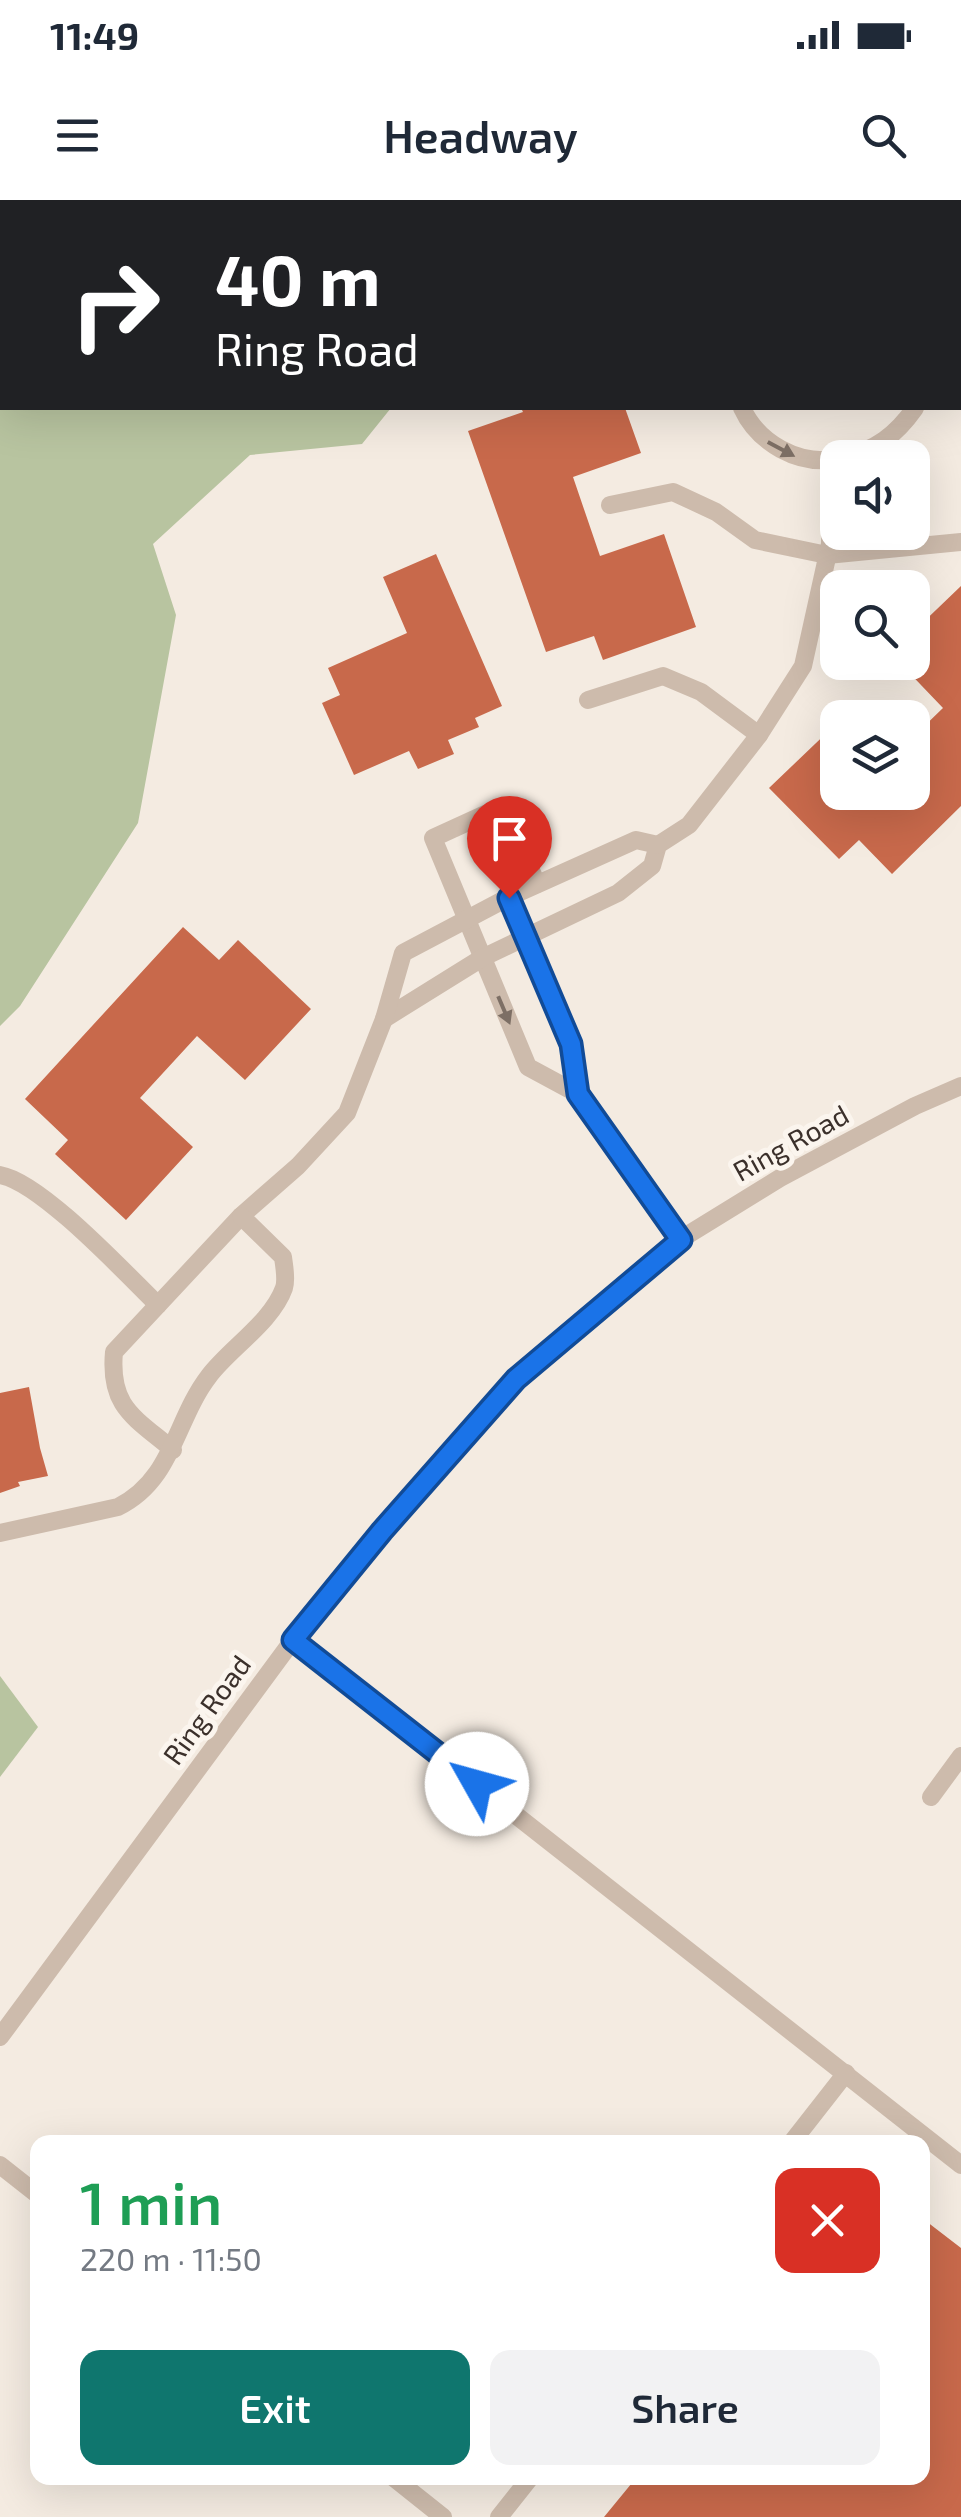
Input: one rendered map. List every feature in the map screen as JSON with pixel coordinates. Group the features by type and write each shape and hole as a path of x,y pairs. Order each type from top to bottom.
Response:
{"lane":[{"path":"743,410 763,439 794,456 820,458"},
{"path":"885,440 899,430 914,410"},
{"path":"610,506 672,492 716,512 755,540 827,555 961,542"},
{"path":"384,1018 482,958 618,893 652,866 658,845 689,825 758,736 803,666 828,550"},
{"path":"588,700 663,676 701,692 758,736"},
{"path":"537,884 503,806 433,838 528,1067 578,1094 681,1240"},
{"path":"172,1450 126,1410 112,1380 114,1352 241,1216 298,1166 347,1113 384,1018 403,954 537,884 636,840 658,845"},
{"path":"509,898 571,1044 578,1094"},
{"name":"Ring Road","path":"0,2036 293,1640 382,1531 516,1379 681,1240 780,1178 914,1106 961,1086"},
{"path":"0,1175 13,1177 50,1205 158,1304"},
{"path":"0,1533 118,1507 134,1499 160,1474 186,1413 210,1374 254,1332 285,1286 284,1257 241,1216"},
{"path":"293,1640 924,2135"},
{"path":"931,1797 961,1756"},
{"path":"797,2135 846,2073"},
{"path":"930,2140 961,2165"},
{"path":"0,2165 30,2189"},
{"path":"403,2485 443,2517"},
{"path":"498,2517 524,2485"}],"green space":[{"path":"0,410 389,410 362,444 250,455 153,544 176,615 138,823 20,1006 0,1026"},
{"path":"0,1676 38,1727 0,1777"}],"building":[{"path":"626,410 641,453 573,477 600,556 664,534 696,627 603,660 594,636 546,652 468,431 523,412"},
{"path":"436,554 502,706 475,718 479,727 448,740 454,754 418,769 409,751 354,775 322,703 340,695 328,668 407,633 383,577"},
{"path":"961,586 961,806 892,874 859,840 839,859 769,788 820,739 820,810 930,810 930,721 943,708 916,680 930,680 930,616"},
{"path":"183,927 219,960 238,940 311,1009 245,1080 197,1036 140,1098 193,1147 126,1220 55,1154 68,1140 25,1099"},
{"path":"29,1387 48,1476 18,1482 20,1486 0,1493 0,1393"},
{"path":"930,2224 961,2248 961,2517 604,2517 630,2485 930,2485"}],"route":[{"path":"477,1784 293,1640 382,1531 516,1379 681,1240 578,1094 571,1044 509,898"}]}
